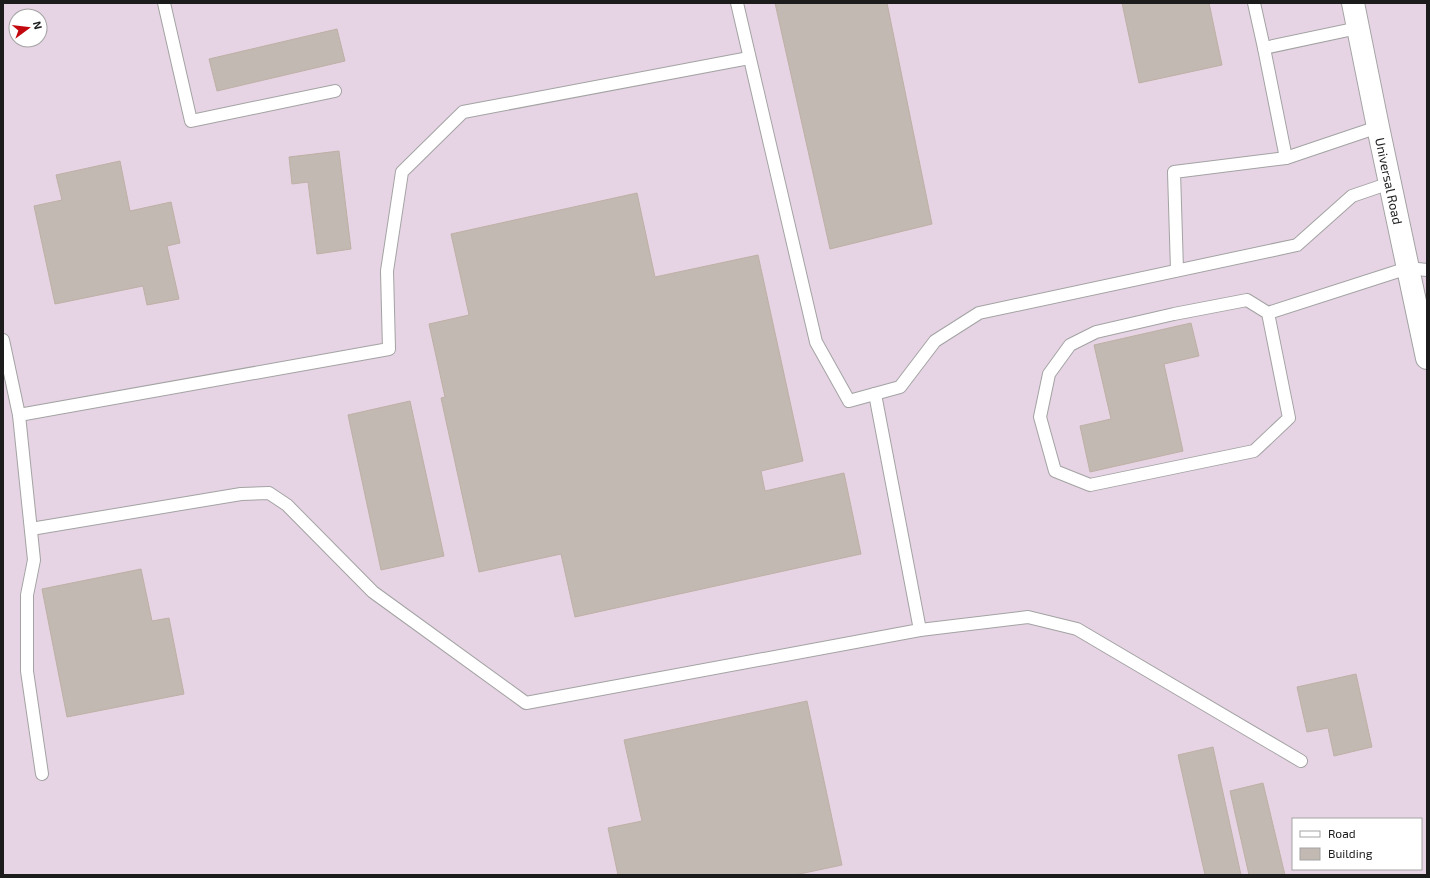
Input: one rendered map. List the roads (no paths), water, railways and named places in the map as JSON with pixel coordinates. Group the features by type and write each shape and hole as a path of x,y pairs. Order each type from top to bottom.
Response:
{"street":[{"name":"Universal Road","path":"1353,3 1390,183 1417,269 1427,358"}],"lane":[{"path":"164,3 191,122 335,91"},
{"path":"737,3 816,342 849,401 900,387 935,341 979,313 1297,245 1352,196 1390,183"},
{"path":"1254,3 1286,158"},
{"path":"1264,48 1358,28"},
{"path":"19,415 389,349 387,271 402,172 463,112 749,58"},
{"path":"1177,270 1174,172 1286,158 1378,127"},
{"path":"1268,313 1289,418 1254,452 1090,485 1055,471 1040,417 1049,374 1070,344 1096,332 1174,314 1247,300 1268,313 1417,269"},
{"path":"3,340 19,415 34,560 27,595 27,671 42,774"},
{"path":"876,394 920,630"},
{"path":"31,529 241,494 269,493 287,505 372,592 526,703 920,630 1028,617 1077,629 1301,761"}]}
